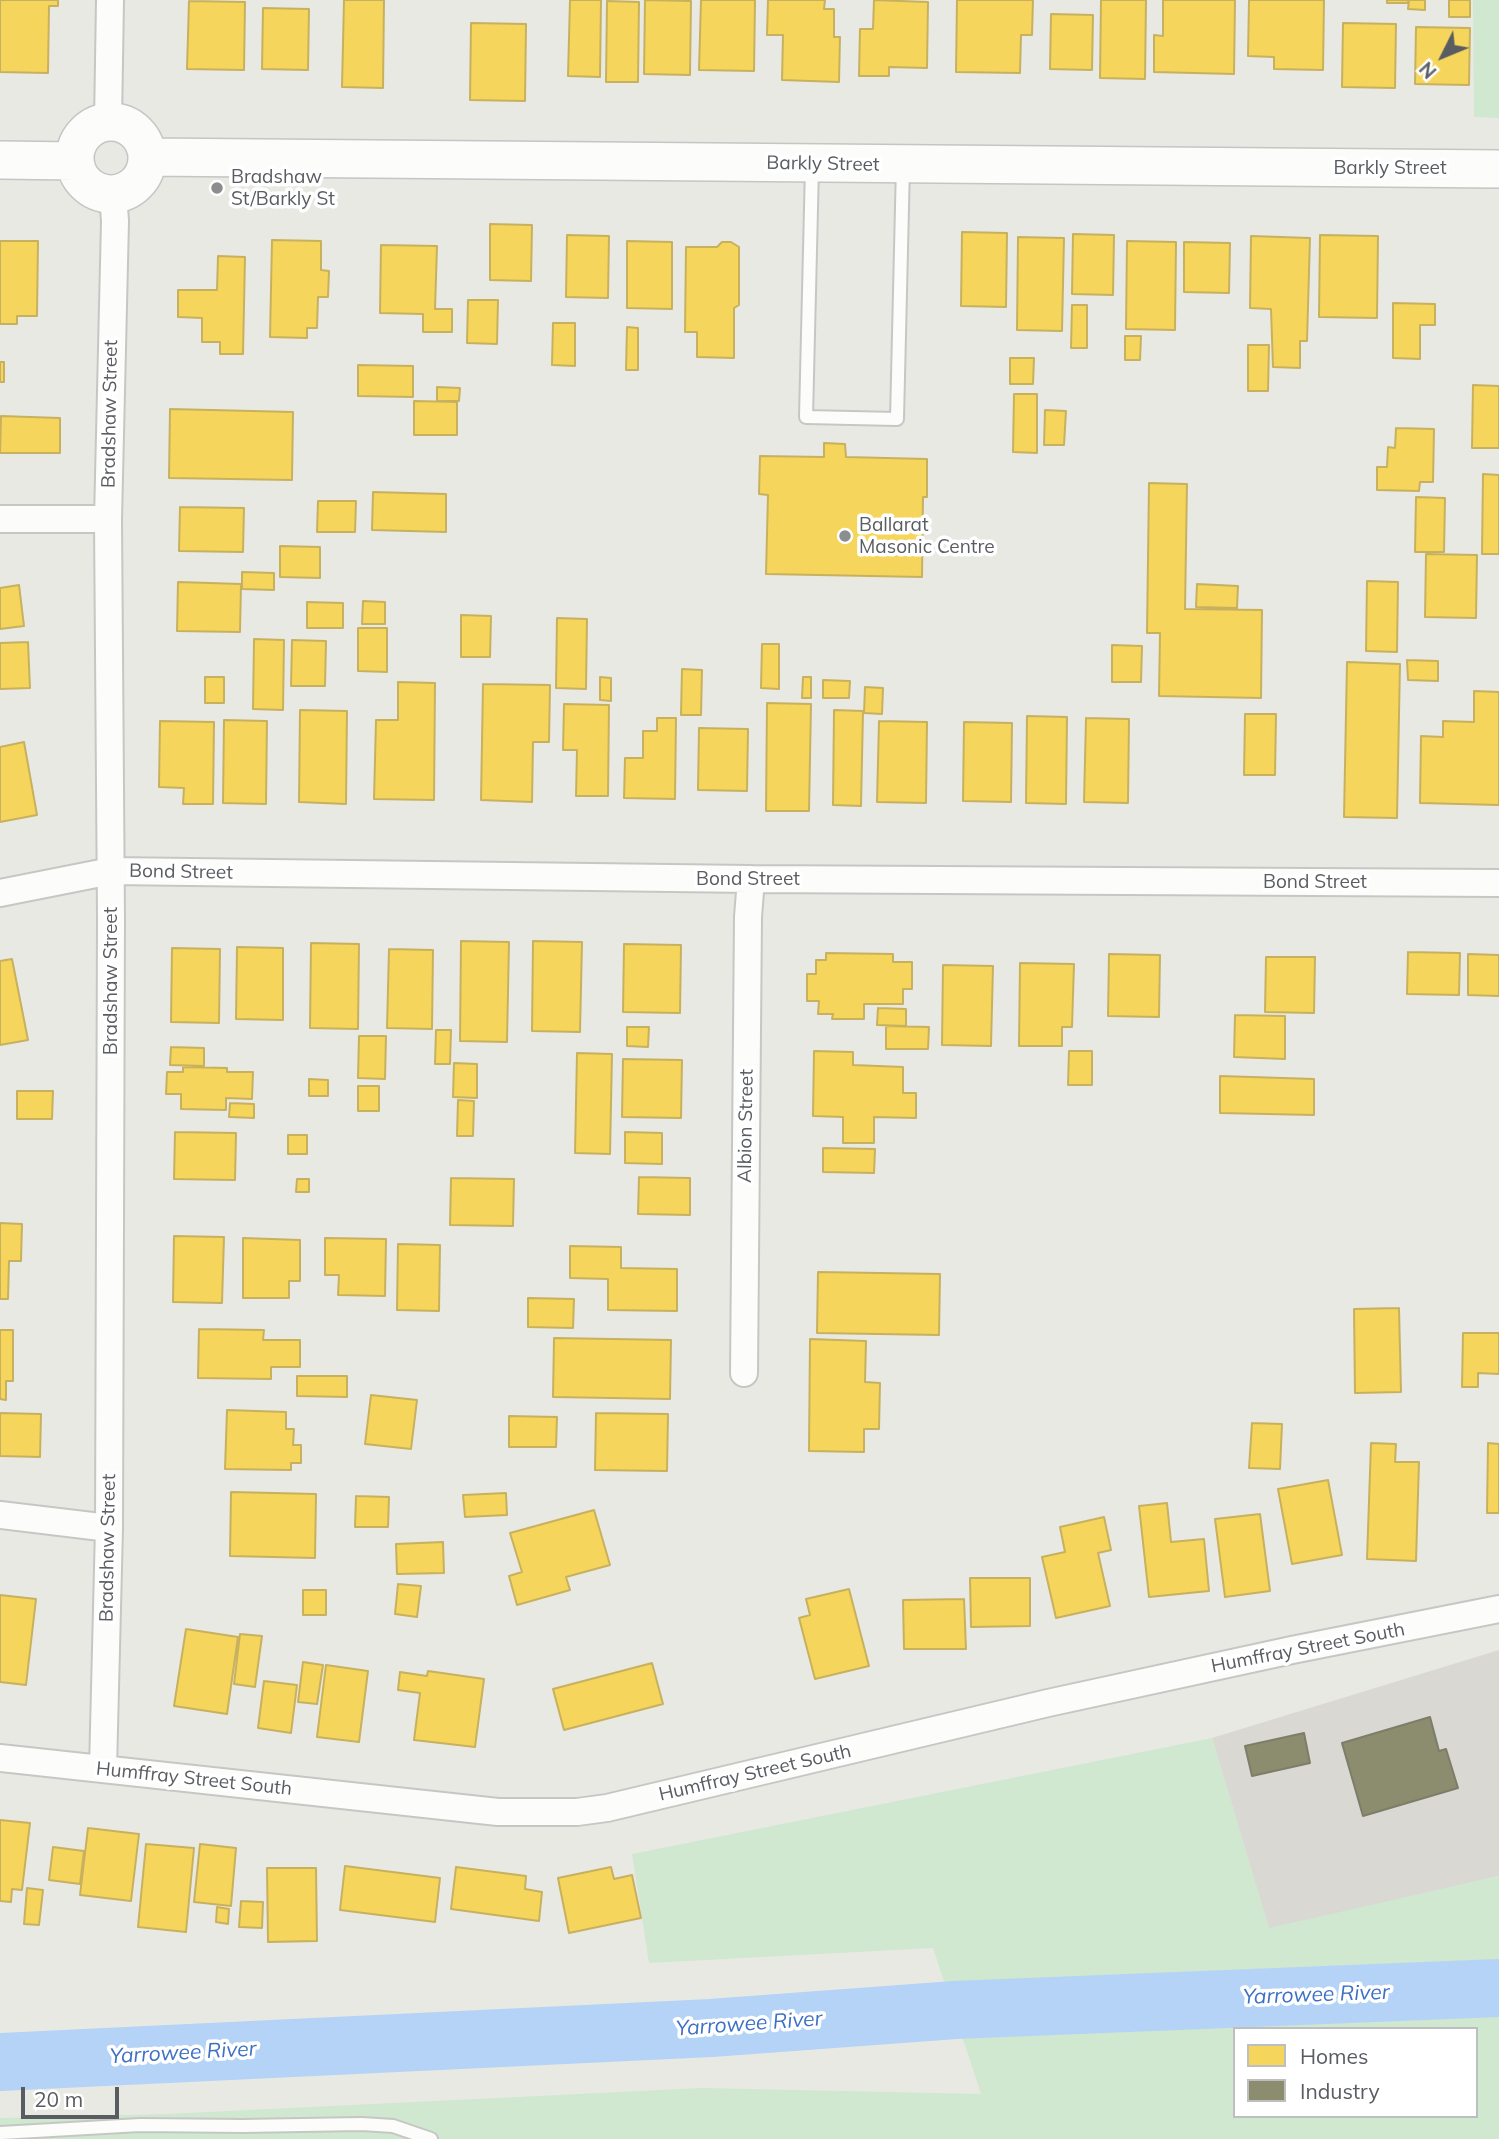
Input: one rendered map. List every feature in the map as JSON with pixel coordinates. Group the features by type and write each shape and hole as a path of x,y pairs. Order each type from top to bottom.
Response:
{"main road":[{"path":"108,123 118,123 135,132 147,157 146,167 138,182 113,194 95,190 87,185 77,170 75,161 83,135 98,124 108,123"},
{"name":"Barkly Street","path":"147,157 1499,169"},
{"path":"0,160 75,161"}],"street":[{"path":"108,123 110,0"},
{"name":"Bradshaw Street","path":"103,1769 109,1528 111,872 108,519 113,194"},
{"path":"0,519 108,519"},
{"name":"Bond Street","path":"0,893 111,872 1499,883"},
{"name":"Albion Street","path":"744,1373 748,917 751,879"},
{"path":"0,1515 109,1528"},
{"name":"Humffray Street South","path":"0,1758 498,1812 593,1810 727,1781 1048,1703 1499,1609"}],"lane":[{"path":"812,163 806,417 897,419 903,165"},
{"path":"0,2133 140,2125 362,2124 393,2126 431,2139"}],"shaded area":[{"path":"1499,1650 1499,1876 1269,1929 1212,1738"}],"green space":[{"path":"1473,0 1499,0 1499,118 1474,117"},
{"path":"1212,1738 1269,1928 1499,1876 1499,2139 0,2139 0,2118 167,2114 702,2088 981,2094 933,1948 649,1963 632,1854"}],"building: Homes":[{"path":"0,0 58,0 58,6 49,6 48,73 0,72"},
{"path":"344,0 384,0 383,88 342,87"},
{"path":"570,0 601,0 600,77 568,76"},
{"path":"645,0 691,1 690,75 644,74"},
{"path":"701,0 755,0 754,71 699,70"},
{"path":"768,0 825,0 824,9 834,9 834,37 840,37 839,82 782,80 783,35 767,35"},
{"path":"874,0 928,2 927,68 889,67 889,76 859,76 860,29 873,29"},
{"path":"957,0 1033,0 1032,35 1021,35 1020,73 956,72"},
{"path":"1101,0 1146,0 1145,79 1100,78"},
{"path":"1163,0 1235,0 1234,74 1154,72 1154,35 1163,36"},
{"path":"1249,0 1324,0 1323,70 1274,69 1274,57 1248,56"},
{"path":"1387,0 1408,0 1408,3 1387,3"},
{"path":"1409,0 1425,0 1425,10 1408,9"},
{"path":"1449,0 1470,0 1470,17 1449,17"},
{"path":"189,1 245,2 244,70 187,69"},
{"path":"607,1 639,2 638,82 606,82"},
{"path":"263,8 309,9 308,70 262,69"},
{"path":"1051,14 1093,15 1092,70 1050,69"},
{"path":"471,23 526,24 525,101 470,100"},
{"path":"1343,23 1396,24 1395,88 1342,87"},
{"path":"1416,27 1470,28 1469,85 1415,84"},
{"path":"490,224 532,225 531,281 490,280"},
{"path":"962,232 1007,233 1006,307 961,306"},
{"path":"1073,234 1114,235 1113,295 1072,294"},
{"path":"567,235 609,236 608,298 566,297"},
{"path":"1320,235 1378,236 1377,318 1319,317"},
{"path":"1251,236 1310,238 1307,341 1300,341 1300,368 1273,367 1271,309 1250,308"},
{"path":"1018,237 1064,238 1062,331 1017,330"},
{"path":"272,240 321,241 321,270 329,271 328,297 318,297 317,328 307,328 307,338 270,337"},
{"path":"0,241 38,241 37,316 17,316 17,324 0,324"},
{"path":"627,241 672,242 672,309 627,308"},
{"path":"1127,241 1176,242 1175,330 1126,329"},
{"path":"722,242 731,242 739,247 739,305 734,308 734,358 697,357 697,332 685,332 686,247 717,247"},
{"path":"1184,242 1230,243 1229,293 1184,292"},
{"path":"381,245 437,246 435,309 452,309 452,332 423,332 423,314 380,313"},
{"path":"218,256 245,257 243,354 220,354 220,342 202,342 202,318 178,317 178,290 217,290"},
{"path":"468,300 498,300 497,344 467,343"},
{"path":"1393,303 1435,304 1435,325 1420,325 1420,359 1393,358"},
{"path":"1072,305 1087,305 1087,348 1071,348"},
{"path":"553,323 575,323 575,366 552,365"},
{"path":"627,327 638,328 638,370 626,370"},
{"path":"1125,336 1141,336 1140,360 1125,360"},
{"path":"1248,345 1269,345 1268,391 1248,391"},
{"path":"1010,358 1034,358 1033,384 1010,384"},
{"path":"0,362 4,362 4,382 0,382"},
{"path":"358,365 413,366 413,397 358,396"},
{"path":"1473,385 1499,386 1499,448 1472,448"},
{"path":"437,387 460,388 459,401 437,401"},
{"path":"1014,394 1037,394 1037,453 1013,452"},
{"path":"414,401 457,402 457,435 414,435"},
{"path":"170,409 293,412 292,480 169,478"},
{"path":"1045,410 1066,411 1064,445 1044,445"},
{"path":"1,416 60,418 60,453 0,453"},
{"path":"1396,428 1434,429 1433,482 1420,482 1419,491 1377,490 1377,467 1387,467 1388,447 1395,448"},
{"name":"Ballarat Masonic Centre","path":"824,443 845,444 846,457 927,459 927,497 923,497 922,577 766,574 768,495 759,494 760,456 824,457"},
{"path":"1483,474 1499,475 1499,554 1482,554"},
{"path":"1149,483 1187,484 1185,609 1262,610 1261,698 1159,696 1160,633 1147,633"},
{"path":"373,492 446,494 446,532 372,530"},
{"path":"1416,497 1445,498 1444,552 1415,552"},
{"path":"318,501 356,501 355,532 317,532"},
{"path":"180,507 244,508 243,552 179,551"},
{"path":"280,546 320,547 320,578 280,577"},
{"path":"1426,554 1477,555 1476,618 1425,617"},
{"path":"242,572 274,573 274,590 242,589"},
{"path":"1367,581 1398,582 1397,652 1366,651"},
{"path":"178,582 241,584 240,632 177,631"},
{"path":"1197,584 1238,586 1237,608 1196,607"},
{"path":"19,585 24,626 0,629 0,588"},
{"path":"363,601 385,602 385,624 362,624"},
{"path":"307,602 343,603 343,628 307,628"},
{"path":"461,615 491,616 490,657 461,657"},
{"path":"557,618 587,619 586,689 556,688"},
{"path":"358,628 387,628 387,672 358,671"},
{"path":"254,639 284,640 283,710 253,709"},
{"path":"292,640 326,641 325,686 291,686"},
{"path":"28,642 30,688 0,689 0,643"},
{"path":"762,644 779,644 779,689 761,688"},
{"path":"1112,645 1142,646 1141,682 1112,682"},
{"path":"1407,660 1438,661 1438,681 1408,680"},
{"path":"1347,662 1400,664 1397,818 1344,817"},
{"path":"682,669 702,670 701,715 681,715"},
{"path":"205,677 224,677 224,703 205,703"},
{"path":"600,677 611,678 611,701 600,700"},
{"path":"803,677 811,677 811,698 802,698"},
{"path":"823,680 850,681 849,698 823,698"},
{"path":"398,682 435,683 434,800 374,799 376,720 398,720"},
{"path":"483,684 550,685 549,742 533,742 532,802 481,800"},
{"path":"865,687 883,688 882,714 864,713"},
{"path":"1474,691 1499,692 1499,805 1420,803 1421,736 1443,737 1443,721 1474,722"},
{"path":"767,703 811,704 809,811 766,811"},
{"path":"564,704 609,705 608,796 576,796 577,750 563,750"},
{"path":"300,710 347,711 346,804 299,802"},
{"path":"834,710 863,711 861,806 833,805"},
{"path":"1245,714 1276,714 1275,775 1244,775"},
{"path":"1027,716 1067,717 1066,804 1026,803"},
{"path":"657,718 676,718 675,799 624,798 625,758 643,758 643,731 657,731"},
{"path":"1086,718 1129,719 1128,803 1084,802"},
{"path":"224,720 267,721 266,804 223,803"},
{"path":"160,721 214,722 213,804 183,804 184,788 159,787"},
{"path":"879,721 927,722 926,803 877,802"},
{"path":"964,722 1012,723 1011,802 963,801"},
{"path":"699,728 748,729 747,791 698,790"},
{"path":"24,742 37,815 0,822 0,747"},
{"path":"461,941 509,942 507,1042 460,1041"},
{"path":"533,941 582,942 580,1032 532,1031"},
{"path":"311,943 359,944 358,1029 310,1028"},
{"path":"624,944 681,945 680,1013 623,1012"},
{"path":"237,947 283,948 283,1020 236,1019"},
{"path":"172,948 220,949 219,1023 171,1022"},
{"path":"389,949 433,950 432,1029 387,1028"},
{"path":"1408,952 1460,953 1459,995 1407,994"},
{"path":"826,953 893,954 893,962 912,962 912,989 903,989 903,1004 864,1004 864,1019 832,1019 833,1014 818,1014 819,1001 807,1001 807,974 816,974 816,960 826,960"},
{"path":"1109,954 1160,955 1159,1017 1108,1016"},
{"path":"1468,954 1499,955 1499,996 1468,995"},
{"path":"1266,957 1315,957 1314,1013 1265,1012"},
{"path":"12,959 28,1040 0,1045 0,961"},
{"path":"1020,963 1074,964 1072,1027 1062,1027 1062,1046 1019,1046"},
{"path":"943,965 993,966 991,1046 942,1045"},
{"path":"878,1008 906,1009 906,1026 877,1025"},
{"path":"1235,1015 1285,1016 1285,1059 1234,1057"},
{"path":"886,1026 929,1027 928,1049 886,1049"},
{"path":"627,1027 649,1027 648,1047 627,1046"},
{"path":"436,1030 451,1030 450,1064 435,1064"},
{"path":"359,1036 386,1036 385,1079 358,1078"},
{"path":"171,1047 204,1048 204,1066 170,1065"},
{"path":"814,1051 853,1052 853,1065 903,1067 903,1093 916,1093 916,1118 874,1117 874,1143 843,1143 843,1117 813,1116"},
{"path":"1069,1051 1092,1051 1092,1085 1068,1085"},
{"path":"577,1053 612,1054 610,1154 575,1153"},
{"path":"623,1059 682,1060 681,1118 622,1117"},
{"path":"454,1063 477,1064 477,1098 453,1097"},
{"path":"183,1067 227,1068 227,1072 253,1072 252,1099 226,1098 226,1110 181,1109 181,1094 166,1094 167,1072 183,1072"},
{"path":"1220,1076 1314,1079 1314,1115 1220,1113"},
{"path":"309,1079 328,1080 328,1096 309,1096"},
{"path":"358,1086 379,1086 379,1111 358,1111"},
{"path":"17,1091 53,1091 52,1119 17,1119"},
{"path":"458,1100 474,1101 473,1136 457,1136"},
{"path":"230,1103 254,1104 254,1118 229,1117"},
{"path":"175,1132 236,1133 235,1180 174,1179"},
{"path":"625,1132 662,1133 662,1164 625,1163"},
{"path":"288,1135 307,1135 307,1154 288,1154"},
{"path":"823,1148 875,1149 874,1173 823,1172"},
{"path":"639,1177 690,1178 690,1215 638,1214"},
{"path":"451,1178 514,1179 513,1226 450,1225"},
{"path":"297,1179 309,1179 309,1192 296,1192"},
{"path":"0,1223 22,1224 21,1261 9,1261 8,1299 0,1299"},
{"path":"174,1236 224,1237 222,1303 173,1302"},
{"path":"243,1238 300,1240 300,1281 289,1281 289,1298 243,1298"},
{"path":"325,1238 386,1239 385,1296 338,1295 339,1275 325,1275"},
{"path":"398,1244 440,1245 439,1311 397,1310"},
{"path":"570,1246 621,1247 621,1268 677,1269 677,1311 608,1310 608,1279 570,1278"},
{"path":"818,1272 940,1274 939,1335 817,1333"},
{"path":"528,1298 574,1299 573,1328 528,1327"},
{"path":"1399,1308 1401,1392 1355,1393 1354,1309"},
{"path":"199,1329 264,1330 263,1340 300,1340 300,1367 271,1367 271,1379 198,1378"},
{"path":"0,1330 13,1330 13,1381 6,1381 6,1400 0,1399"},
{"path":"1463,1333 1499,1333 1499,1374 1478,1373 1478,1387 1462,1387"},
{"path":"554,1338 671,1340 670,1399 553,1397"},
{"path":"810,1339 866,1341 865,1382 880,1383 879,1429 864,1429 864,1452 809,1451"},
{"path":"297,1376 347,1376 347,1397 297,1396"},
{"path":"371,1395 417,1400 411,1449 365,1444"},
{"path":"227,1410 286,1412 286,1429 294,1429 293,1445 301,1445 301,1463 291,1463 291,1470 225,1469"},
{"path":"0,1413 41,1414 40,1457 0,1456"},
{"path":"596,1413 668,1414 667,1471 595,1470"},
{"path":"509,1416 557,1417 556,1447 509,1447"},
{"path":"1252,1423 1282,1424 1280,1469 1249,1468"},
{"path":"1371,1443 1396,1444 1395,1462 1419,1462 1416,1561 1367,1559"},
{"path":"1488,1443 1499,1444 1499,1513 1487,1513"},
{"path":"1328,1480 1342,1555 1292,1564 1278,1489"},
{"path":"231,1492 316,1494 315,1558 230,1556"},
{"path":"506,1493 507,1515 465,1517 463,1495"},
{"path":"356,1496 389,1497 388,1527 355,1527"},
{"path":"1167,1503 1171,1542 1204,1539 1209,1591 1149,1597 1139,1506"},
{"path":"594,1510 610,1565 566,1577 570,1590 517,1605 509,1576 522,1572 510,1533"},
{"path":"1260,1514 1270,1591 1225,1597 1215,1519"},
{"path":"1104,1517 1111,1550 1098,1553 1110,1606 1056,1618 1042,1557 1065,1552 1060,1527"},
{"path":"443,1542 444,1573 397,1574 396,1544"},
{"path":"970,1578 1030,1578 1030,1626 971,1627"},
{"path":"398,1584 421,1586 417,1617 395,1614"},
{"path":"849,1589 869,1666 815,1679 799,1618 810,1615 806,1599"},
{"path":"303,1590 326,1590 326,1615 303,1615"},
{"path":"0,1595 36,1599 26,1685 0,1682"},
{"path":"964,1599 966,1649 904,1649 903,1600"},
{"path":"186,1629 238,1637 227,1714 174,1706"},
{"path":"240,1634 262,1636 255,1687 234,1684"},
{"path":"303,1662 323,1665 317,1704 298,1702"},
{"path":"652,1663 663,1704 564,1730 553,1689"},
{"path":"326,1665 368,1671 359,1742 317,1737"},
{"path":"428,1671 484,1679 475,1747 414,1740 420,1693 398,1690 400,1672 427,1676"},
{"path":"264,1681 297,1685 291,1733 258,1728"},
{"path":"0,1820 30,1823 22,1890 12,1889 11,1902 0,1901"},
{"path":"88,1828 139,1834 131,1901 80,1895"},
{"path":"146,1844 194,1848 186,1932 138,1927"},
{"path":"200,1844 236,1848 231,1906 194,1902"},
{"path":"53,1847 84,1851 80,1884 49,1880"},
{"path":"345,1866 440,1878 435,1922 340,1910"},
{"path":"456,1867 526,1876 525,1889 542,1892 539,1921 451,1909"},
{"path":"611,1867 614,1879 632,1875 641,1918 569,1933 558,1878"},
{"path":"267,1868 316,1868 317,1941 268,1942"},
{"path":"27,1888 43,1890 39,1925 24,1924"},
{"path":"241,1901 263,1902 262,1928 239,1927"},
{"path":"217,1907 229,1909 228,1924 216,1922"}],"building: Industry":[{"path":"1430,1717 1439,1751 1446,1749 1458,1788 1363,1816 1342,1743"},
{"path":"1304,1733 1310,1763 1252,1776 1245,1746"}],"waterway":[{"name":"Yarrowee River","path":"0,2062 711,2028 955,2010 1499,1988"}],"place":[{"name":"Bradshaw St/Barkly St","path":"217,188"},
{"name":"Ballarat Masonic Centre","path":"845,536"}]}
